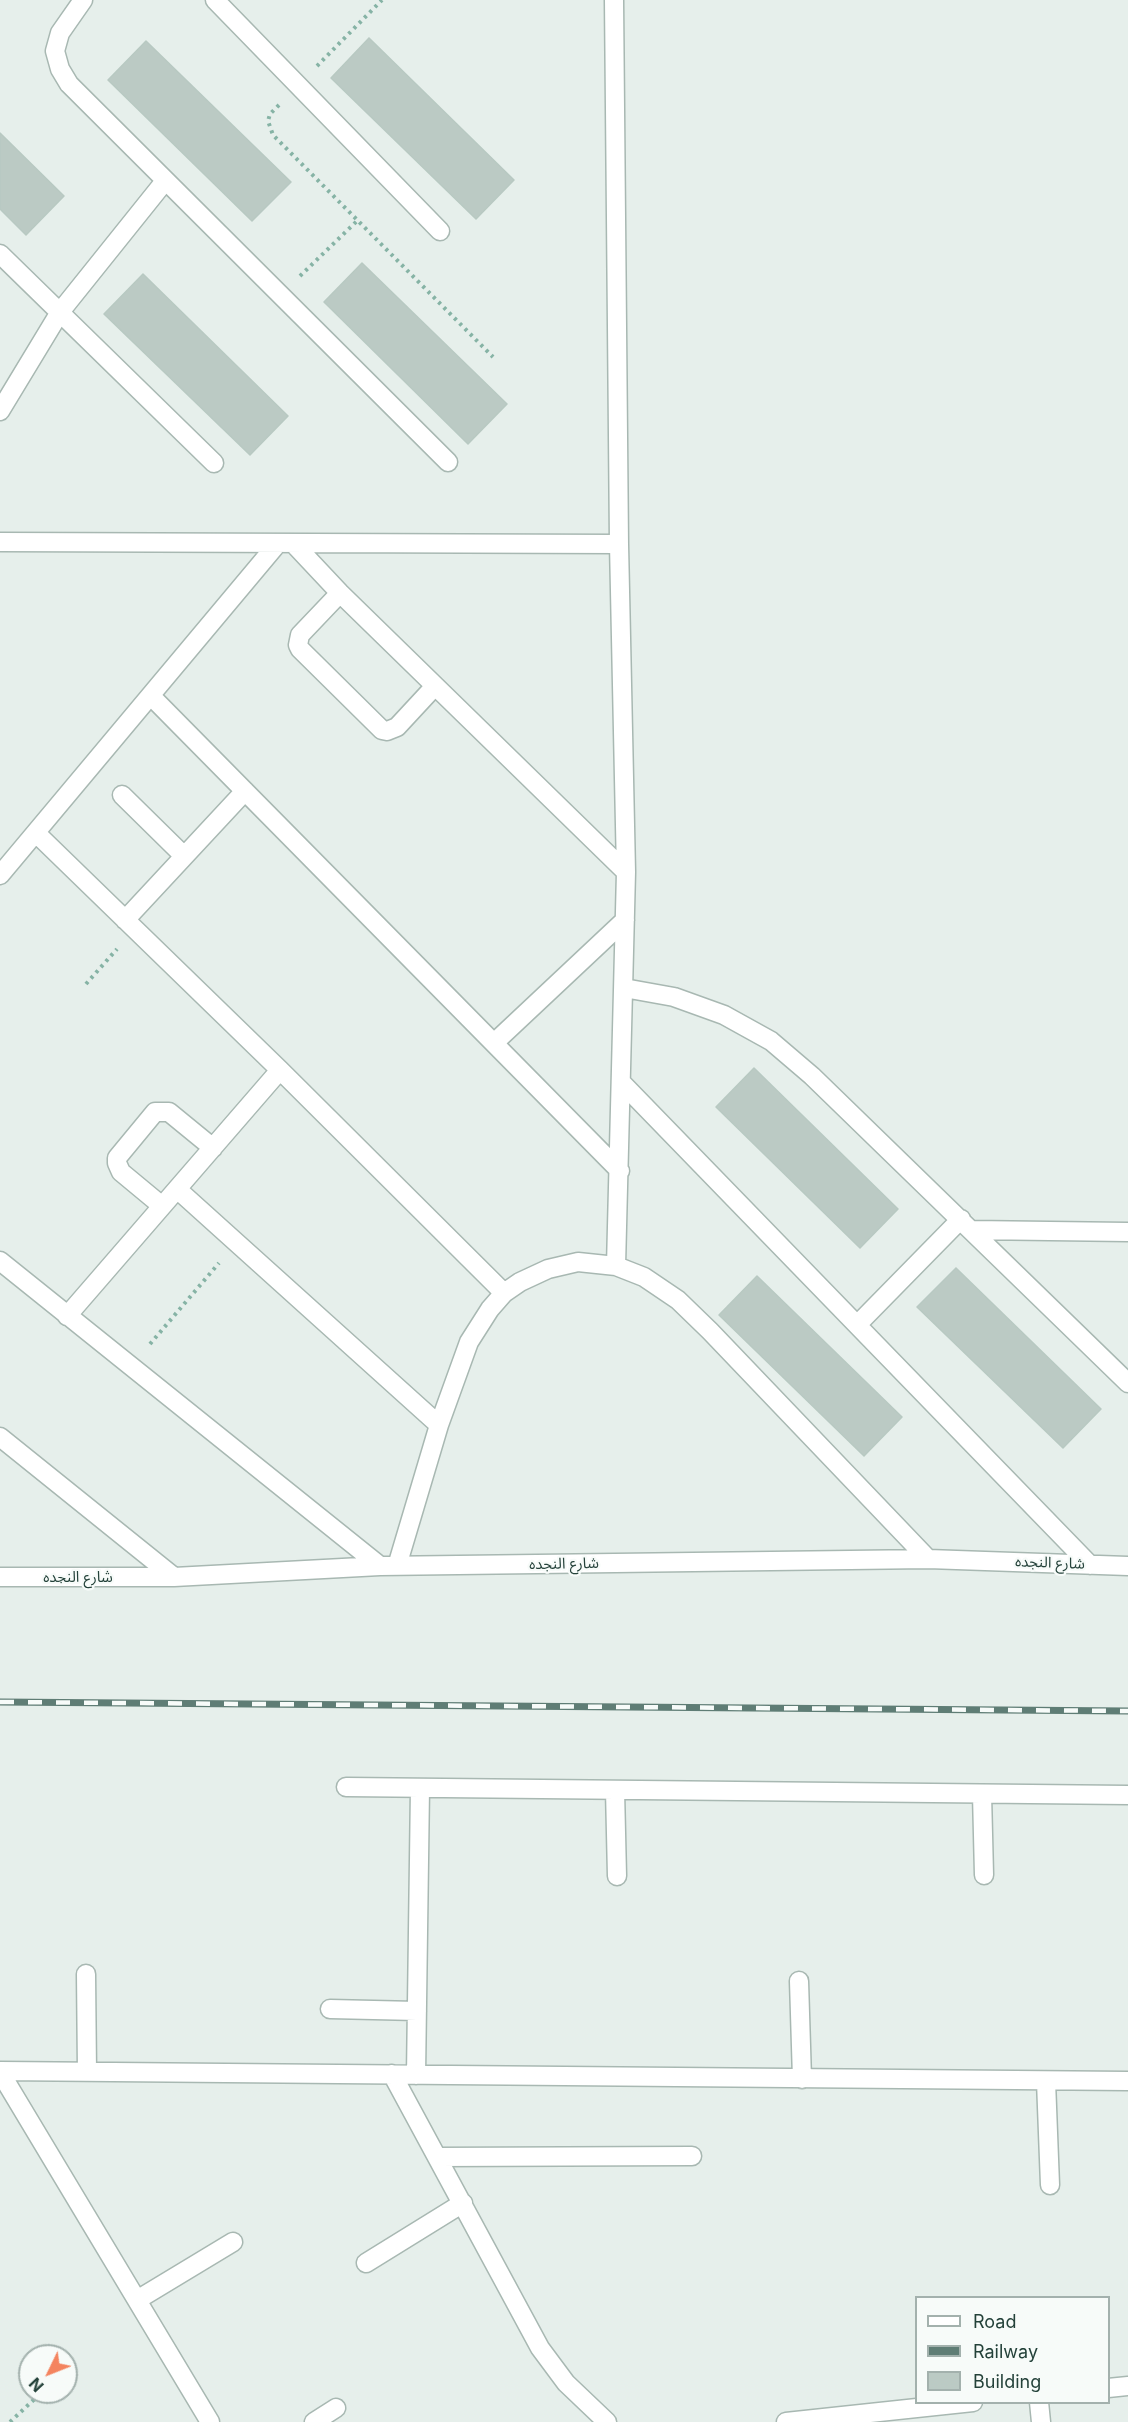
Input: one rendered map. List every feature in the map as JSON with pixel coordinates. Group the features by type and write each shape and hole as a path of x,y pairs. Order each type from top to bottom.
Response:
{"street":[{"path":"83,0 60,33 56,51 60,69 69,84 448,462"},
{"path":"215,0 440,231"},
{"path":"614,0 619,544 626,872 616,1266"},
{"path":"0,411 60,312 165,181"},
{"path":"0,254 214,463"},
{"path":"0,542 619,544"},
{"path":"285,543 340,593 626,872"},
{"path":"0,874 285,543"},
{"path":"340,593 300,635 298,645 382,730 387,731 397,727 435,686"},
{"path":"151,696 620,1171"},
{"path":"130,924 184,856 245,791"},
{"path":"122,795 184,856"},
{"path":"36,832 504,1293"},
{"path":"494,1043 625,920"},
{"path":"624,988 674,997 714,1011 771,1041 812,1076 1128,1383"},
{"path":"68,1316 280,1070"},
{"path":"622,1083 1090,1564"},
{"path":"162,1206 122,1172 117,1163 117,1158 155,1112 169,1112 213,1148"},
{"path":"177,1189 439,1425"},
{"path":"857,1325 967,1225 1128,1232"},
{"path":"0,1261 129,1367 388,1566 469,1342 490,1309 504,1293 520,1282 548,1269 578,1262 616,1266 644,1277 678,1300 928,1559"},
{"path":"0,1437 174,1577"},
{"name":"شارع النجده","path":"0,1577 174,1577 388,1566 928,1559 1128,1566"},
{"path":"346,1787 1128,1795"},
{"path":"417,2075 420,1788"},
{"path":"615,1790 616,1876"},
{"path":"982,1794 984,1875"},
{"path":"86,1974 87,2072"},
{"path":"799,1981 802,2079"},
{"path":"330,2009 417,2011"},
{"path":"0,2072 1128,2081"},
{"path":"0,2072 210,2422"},
{"path":"392,2074 540,2348 566,2383 607,2422"},
{"path":"1046,2080 1050,2185"},
{"path":"437,2157 692,2156"},
{"path":"366,2263 463,2203"},
{"path":"137,2300 233,2242"},
{"path":"1110,2388 1128,2386"},
{"path":"786,2422 851,2419 965,2404"},
{"path":"1039,2404 1041,2422"},
{"path":"314,2422 336,2408"}],"path":[{"path":"279,295 357,220"},
{"path":"86,984 130,924"},
{"path":"129,1367 237,1242"},
{"path":"10,2422 29,2404"}],"building":[{"path":"369,38 514,180 476,219 331,78"},
{"path":"146,41 291,182 252,221 108,80"},
{"path":"0,133 64,196 26,235 0,209"},
{"path":"362,263 507,404 468,444 324,302"},
{"path":"143,274 288,416 250,455 104,314"},
{"path":"754,1068 898,1209 860,1248 716,1107"},
{"path":"956,1268 1101,1409 1063,1448 917,1307"},
{"path":"757,1276 902,1417 864,1456 719,1315"}],"railway":[{"path":"0,1702 1128,1711"}]}
